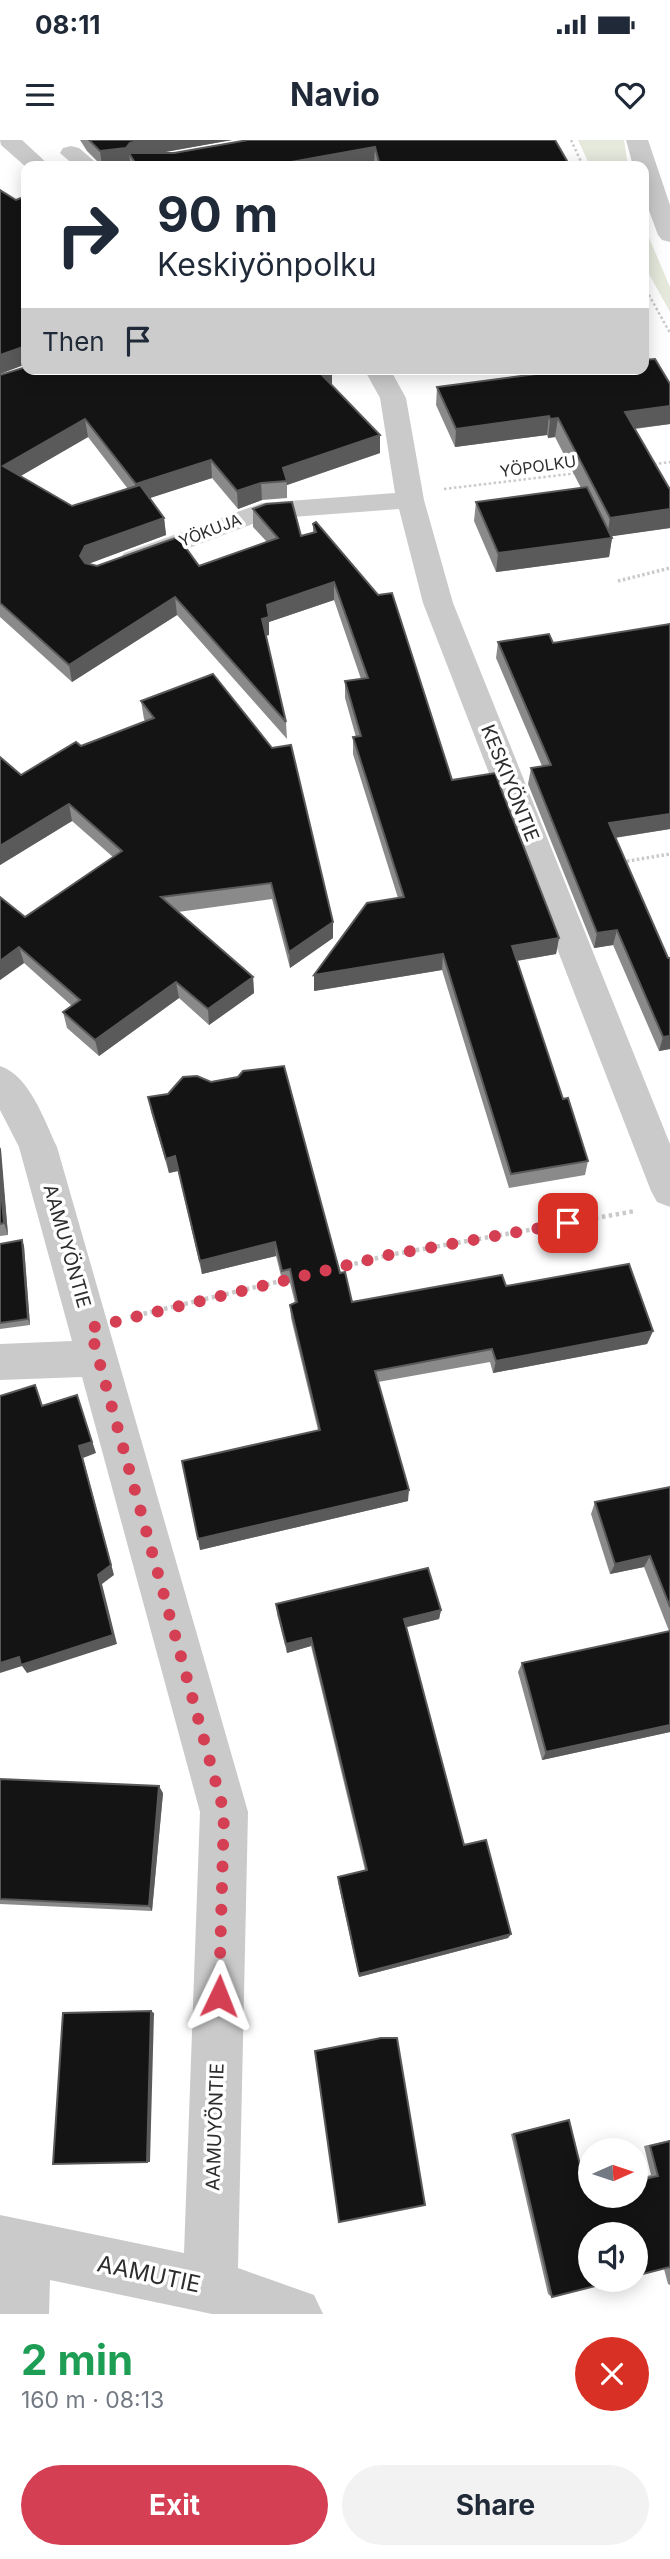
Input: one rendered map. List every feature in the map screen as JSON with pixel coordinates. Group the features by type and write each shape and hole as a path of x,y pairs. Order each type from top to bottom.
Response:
{"street":[{"path":"9,140 33,161"},
{"path":"638,140 644,161"},
{"path":"649,179 670,235"},
{"name":"KESKIYÖNTIE","path":"380,375 393,398 409,496 438,603 670,1191"},
{"name":"YÖKUJA","path":"111,568 262,511 409,496"},
{"name":"AAMUYÖNTIE","path":"0,1081 22,1111 38,1147 224,1812 210,2286"},
{"path":"0,1362 94,1343"},
{"path":"13,2245 21,2314"},
{"name":"AAMUTIE","path":"13,2245 210,2286 295,2314"}],"path":[{"path":"571,140 581,161"},
{"path":"649,295 670,333"},
{"path":"643,466 670,462"},
{"name":"YÖPOLKU","path":"409,496 589,472"},
{"path":"618,581 670,568"},
{"path":"611,863 670,854"},
{"path":"324,1271 389,1255 643,1209"},
{"path":"94,1343 298,1277"}],"shaded area":[{"path":"578,140 624,140 627,161 588,161"},
{"path":"649,238 670,287 670,312 649,274"}],"building":[{"path":"89,140 142,140 130,143 126,148 100,151"},
{"path":"248,140 555,140 567,161 379,161 375,147 297,161 134,161 129,153 174,153"},
{"path":"0,190 16,200 21,198 21,348 0,355"},
{"path":"655,359 670,384 670,406 625,412 670,488 670,509 610,518 558,418 550,419 549,416 456,429 437,387 528,375 649,375 649,360"},
{"path":"21,369 21,375 322,375 380,435 283,468 287,481 261,483 237,491 211,460 136,484 85,419 3,466 72,506 140,485 164,518 85,546 80,556 85,563 97,566 178,537 199,566 278,538 253,509 266,504 292,502 301,536 316,532 313,524 316,522 378,595 392,593 452,780 495,773 559,938 512,946 563,1099 568,1098 588,1161 511,1174 443,954 314,975 367,903 404,897 353,737 361,736 345,681 368,678 334,582 267,605 269,617 262,619 286,722 175,597 69,665 0,603 0,375"},
{"path":"587,487 612,538 498,553 476,502"},
{"path":"670,624 670,814 609,823 670,958 670,1036 663,1037 617,930 597,933 531,768 551,765 498,642 549,634 553,643"},
{"path":"213,674 272,748 291,745 333,922 289,952 271,883 161,897 253,977 208,1009 176,982 95,1040 63,1012 80,1000 19,947 0,961 0,897 25,917 122,851 69,804 0,846 0,757 21,775 76,742 81,746 154,718 141,701"},
{"path":"284,1066 340,1273 345,1272 352,1302 502,1275 506,1286 629,1264 653,1331 496,1361 492,1349 375,1371 409,1490 198,1539 182,1461 320,1430 290,1305 297,1302 290,1269 282,1271 275,1242 200,1261 175,1156 166,1159 148,1097 168,1094 183,1077 197,1076 211,1082 238,1077 243,1071"},
{"path":"0,1179 4,1223 0,1224"},
{"path":"22,1240 28,1319 0,1323 0,1244"},
{"path":"35,1385 42,1406 77,1395 92,1442 79,1446 111,1565 98,1575 113,1635 21,1665 19,1657 0,1663 0,1396"},
{"path":"670,1487 670,1607 650,1556 615,1564 595,1502"},
{"path":"428,1568 441,1610 404,1619 464,1845 486,1840 511,1934 359,1974 338,1877 367,1870 311,1638 286,1644 276,1604"},
{"path":"670,1631 670,1725 546,1752 522,1663"},
{"path":"0,1779 159,1786 149,1906 0,1899"},
{"path":"151,2011 147,2162 53,2164 63,2013"},
{"path":"381,2038 397,2038 425,2205 339,2222 315,2051"},
{"path":"569,2120 578,2156 578,2208 648,2208 648,2178 658,2176 650,2146 670,2141 670,2267 648,2273 648,2222 578,2222 578,2290 552,2297 514,2134"}],"route":[{"path":"219,1996 224,1812 90,1328 389,1255 568,1223"}]}
